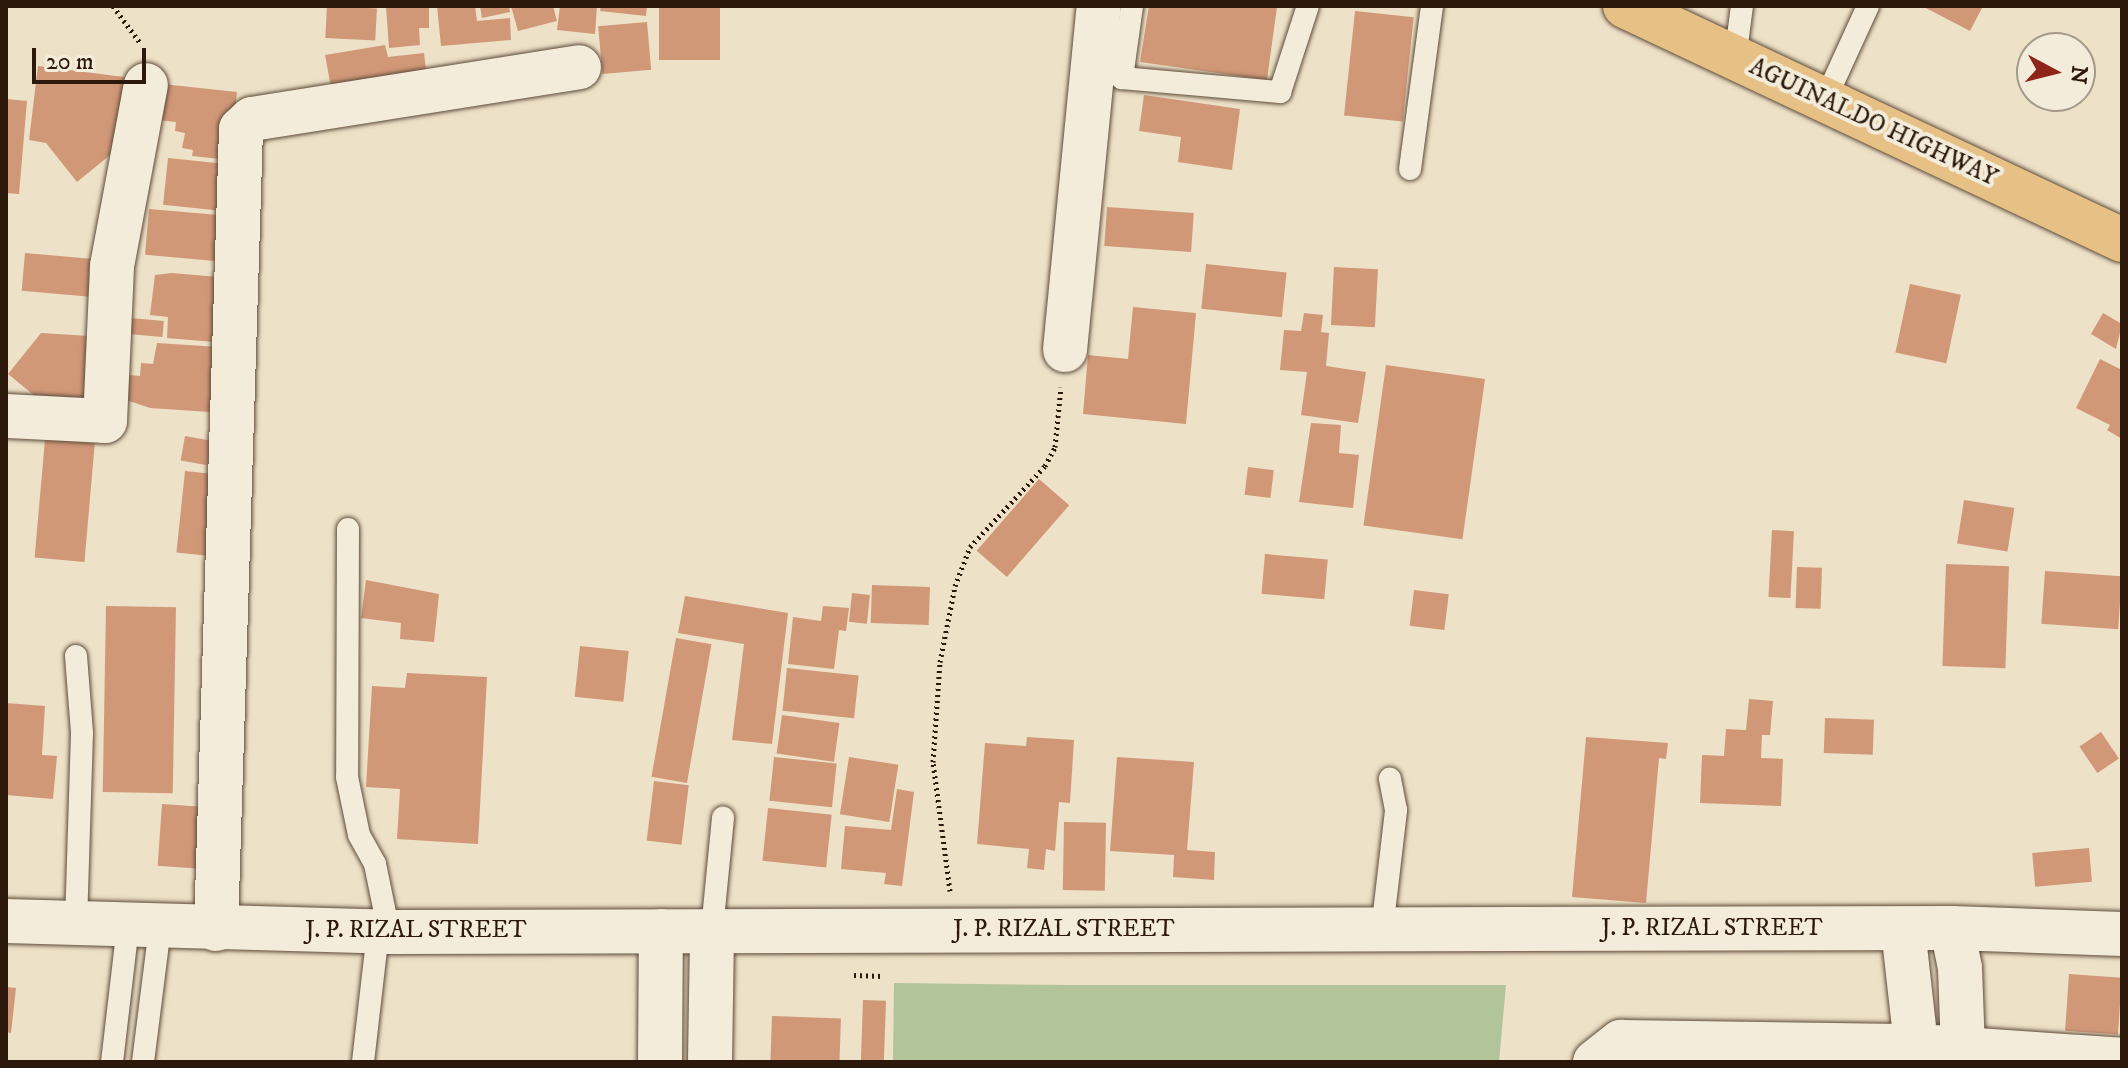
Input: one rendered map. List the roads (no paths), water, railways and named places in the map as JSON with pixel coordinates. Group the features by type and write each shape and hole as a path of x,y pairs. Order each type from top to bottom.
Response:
{"main road":[{"name":"AGUINALDO HIGHWAY","path":"1625,6 2122,240"}],"street":[{"path":"1065,350 1099,6"},
{"path":"216,929 241,129 252,119 579,67"},
{"path":"6,416 105,421 112,266 146,85"},
{"name":"J. P. RIZAL STREET","path":"6,921 383,932 1952,928 2122,934"},
{"path":"1952,928 1960,968 1963,1048"},
{"path":"1903,929 1919,1054"},
{"path":"710,1062 712,930"},
{"path":"660,1062 661,931"},
{"path":"1595,1062 1621,1042 1742,1052 1919,1054 1963,1048 2103,1060"}],"lane":[{"path":"1132,6 1122,78 1280,92 1308,6"},
{"path":"1410,169 1432,6"},
{"path":"1735,59 1742,6"},
{"path":"1825,100 1868,6"},
{"path":"348,529 347,777 359,835 375,864 383,932 363,1062"},
{"path":"76,656 82,733 76,923"},
{"path":"1382,930 1396,810 1390,779"},
{"path":"712,930 723,818"},
{"path":"112,1062 144,927"},
{"path":"143,1062 144,927"}]}
